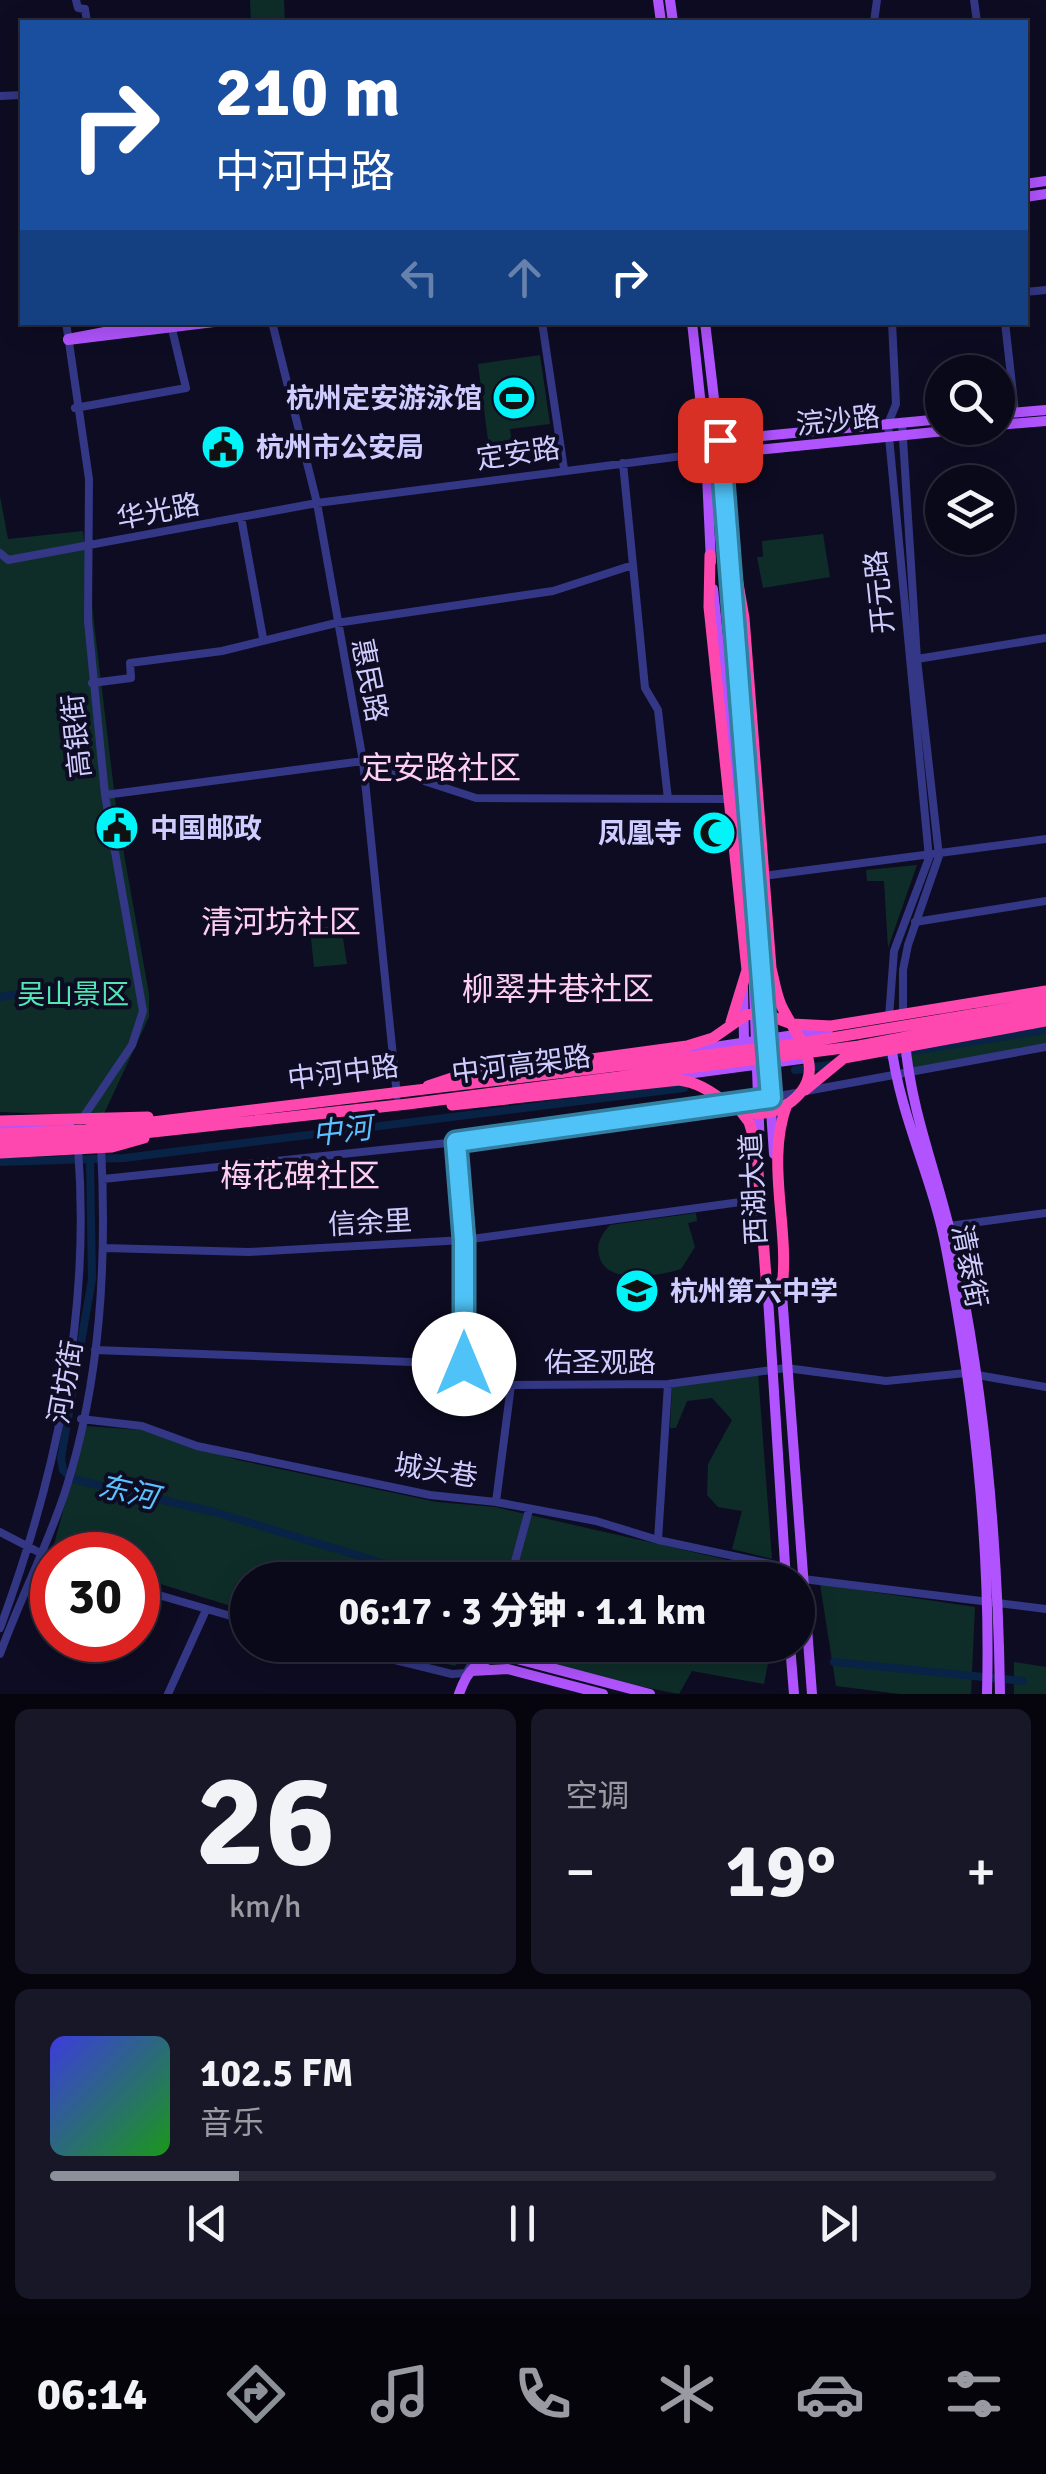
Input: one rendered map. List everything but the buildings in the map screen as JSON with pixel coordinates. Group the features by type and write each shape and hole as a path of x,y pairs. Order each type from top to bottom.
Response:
{"highway":[{"path":"710,555 709,607 747,970 731,1022"},
{"path":"732,556 744,618 771,968 780,1003 809,1054 804,1087 791,1102 778,1142 785,1265 782,1288"},
{"path":"402,1099 452,1078 687,1046 719,1033 731,1022 762,1013 792,1024 832,1026 1046,996"},
{"name":"中河高架路","path":"402,1099 790,1046 1046,996"},
{"path":"738,1108 764,1113 791,1102 844,1058 1046,1016"},
{"name":"中河高架路","path":"0,1147 859,1046 1046,1016"},
{"path":"719,1033 710,1064 721,1095"},
{"path":"402,1099 460,1105 679,1080 701,1083 738,1108 749,1122 756,1145 762,1268 767,1290"},
{"path":"0,1128 119,1116 178,1124"}],"main road":[{"path":"68,340 82,333 141,325"},
{"path":"68,340 196,325"},
{"path":"692,325 706,453 710,555 751,878 740,887 756,1038"},
{"name":"西湖大道","path":"705,325 732,556 756,1038 771,1098 801,1562"},
{"path":"1015,412 1046,410"},
{"path":"720,440 925,420"},
{"path":"1015,423 1046,420"},
{"name":"浣沙路","path":"706,453 722,455 925,434"},
{"name":"中河中路","path":"0,1147 101,1148 756,1038 889,1023 1046,996"},
{"name":"中河中路","path":"0,1128 98,1124 402,1099 763,1065 905,1045 1046,1016"},
{"name":"清泰街","path":"904,1020 919,1131 949,1226 972,1374 993,1605 993,1656 987,1692"},
{"name":"清泰街","path":"889,1023 906,1124 946,1245 972,1374"},
{"name":"西湖大道","path":"763,1065 757,1100 785,1562"},
{"path":"458,1694 466,1674 483,1659 506,1656 650,1694"},
{"name":"清泰街","path":"993,1656 1000,1692"},
{"path":"791,1662 794,1694"},
{"name":"西湖大道","path":"809,1662 812,1694"},
{"path":"466,1674 480,1668 508,1669 603,1694"}],"street":[{"path":"76,0 78,8 85,9 87,20"},
{"name":"高银街","path":"66,325 75,408 89,479 92,683 105,795 143,1011 132,1045 80,1125"},
{"name":"惠民路","path":"273,325 317,504 363,761 402,1099"},
{"path":"542,325 564,469"},
{"name":"开元路","path":"892,325 896,404 888,424 888,437 934,857"},
{"path":"1005,325 1009,355"},
{"path":"75,408 186,388 172,329"},
{"name":"开元路","path":"902,422 934,857"},
{"path":"706,453 720,440"},
{"name":"定安路","path":"317,504 706,453"},
{"path":"623,463 646,688 658,710 668,800"},
{"name":"华光路","path":"0,553 8,560 88,548 317,504"},
{"path":"241,517 263,638"},
{"path":"92,683 131,678 130,663 222,650 336,623 553,591 633,565"},
{"path":"917,659 1046,638"},
{"path":"105,795 363,761 476,798 728,799"},
{"path":"751,878 934,857 1046,839"},
{"name":"清泰街","path":"904,1020 903,970 934,857"},
{"name":"清泰街","path":"889,1023 894,952 934,857"},
{"path":"916,922 1046,901"},
{"path":"103,1178 456,1142 771,1098 895,1070 1046,1047"},
{"name":"河坊街","path":"50,1532 70,1472 81,1420 94,1350 105,1248 101,1148 93,1106"},
{"name":"河坊街","path":"35,1532 49,1481 78,1306 84,1223 80,1125"},
{"path":"456,1142 464,1240 464,1364"},
{"name":"信余里","path":"105,1248 249,1252 464,1240 755,1200"},
{"path":"949,1226 1046,1212"},
{"name":"佑圣观路","path":"94,1350 464,1364 510,1385 668,1384 786,1368 886,1381 972,1374 1046,1388"},
{"path":"658,1540 668,1384"},
{"path":"496,1502 510,1385"},
{"name":"城头巷","path":"81,1420 142,1426 197,1446 430,1495 496,1502 596,1521 658,1540 761,1562"},
{"path":"515,1562 529,1510"},
{"path":"0,1532 30,1548"},
{"name":"河坊街","path":"0,1628 30,1548"},
{"path":"815,1581 1046,1609"},
{"name":"河坊街","path":"0,1654 30,1583"},
{"path":"160,1596 230,1617"},
{"path":"168,1694 206,1610"},
{"path":"403,1662 452,1674 466,1674 473,1662"}],"green space":[{"path":"250,0 284,0 285,20 251,20"},
{"name":"杭州定安游泳馆","path":"540,355 550,424 510,429 512,443 489,447 478,364"},
{"name":"吴山景区","path":"0,496 8,539 83,531 117,815 149,994 149,1017 103,1116 0,1112"},
{"path":"823,534 830,577 763,588 757,557 763,557 762,541"},
{"path":"917,865 888,948 884,881 867,881 866,870"},
{"path":"341,925 347,964 314,967 310,929"},
{"path":"1046,1027 1046,1047 908,1071 907,1046"},
{"path":"696,1213 697,1221 688,1223 695,1247 681,1269 634,1276 622,1275 603,1265 598,1247 610,1225"},
{"path":"758,1373 772,1559 732,1549 742,1511 718,1507 707,1495 708,1464 732,1420 712,1398 687,1401 676,1428 670,1428 672,1387"},
{"path":"86,1426 141,1430 238,1460 437,1502 495,1507 736,1562 230,1562 230,1606 160,1584 160,1532 57,1532"},
{"path":"820,1584 975,1607 971,1694 900,1694 836,1686"},
{"path":"517,1662 768,1663 764,1684 692,1671 679,1694"},
{"path":"1014,1662 1046,1667 1046,1694 1014,1694"}],"waterway":[{"path":"0,997 70,986"},
{"name":"中河","path":"888,1055 1046,1030"},
{"name":"中河","path":"795,1070 835,1064"},
{"name":"中河","path":"0,1162 124,1158 684,1088"},
{"name":"东河","path":"90,1161 92,1279 61,1458 63,1470 72,1479 218,1513 379,1562"},
{"name":"东河","path":"834,1662 1023,1681"}],"place":[{"name":"杭州定安游泳馆","path":"514,398"},
{"name":"杭州市公安局","path":"223,447"},
{"name":"中国邮政","path":"117,828"},
{"name":"凤凰寺","path":"714,833"},
{"name":"杭州第六中学","path":"637,1291"}],"district":[{"name":"定安路社区","path":"441,768"},
{"name":"清河坊社区","path":"281,922"},
{"name":"柳翠井巷社区","path":"558,989"},
{"name":"梅花碑社区","path":"300,1176"}],"route":[{"path":"464,1364 464,1240 456,1142 771,1098 742,671 720,440"}]}
